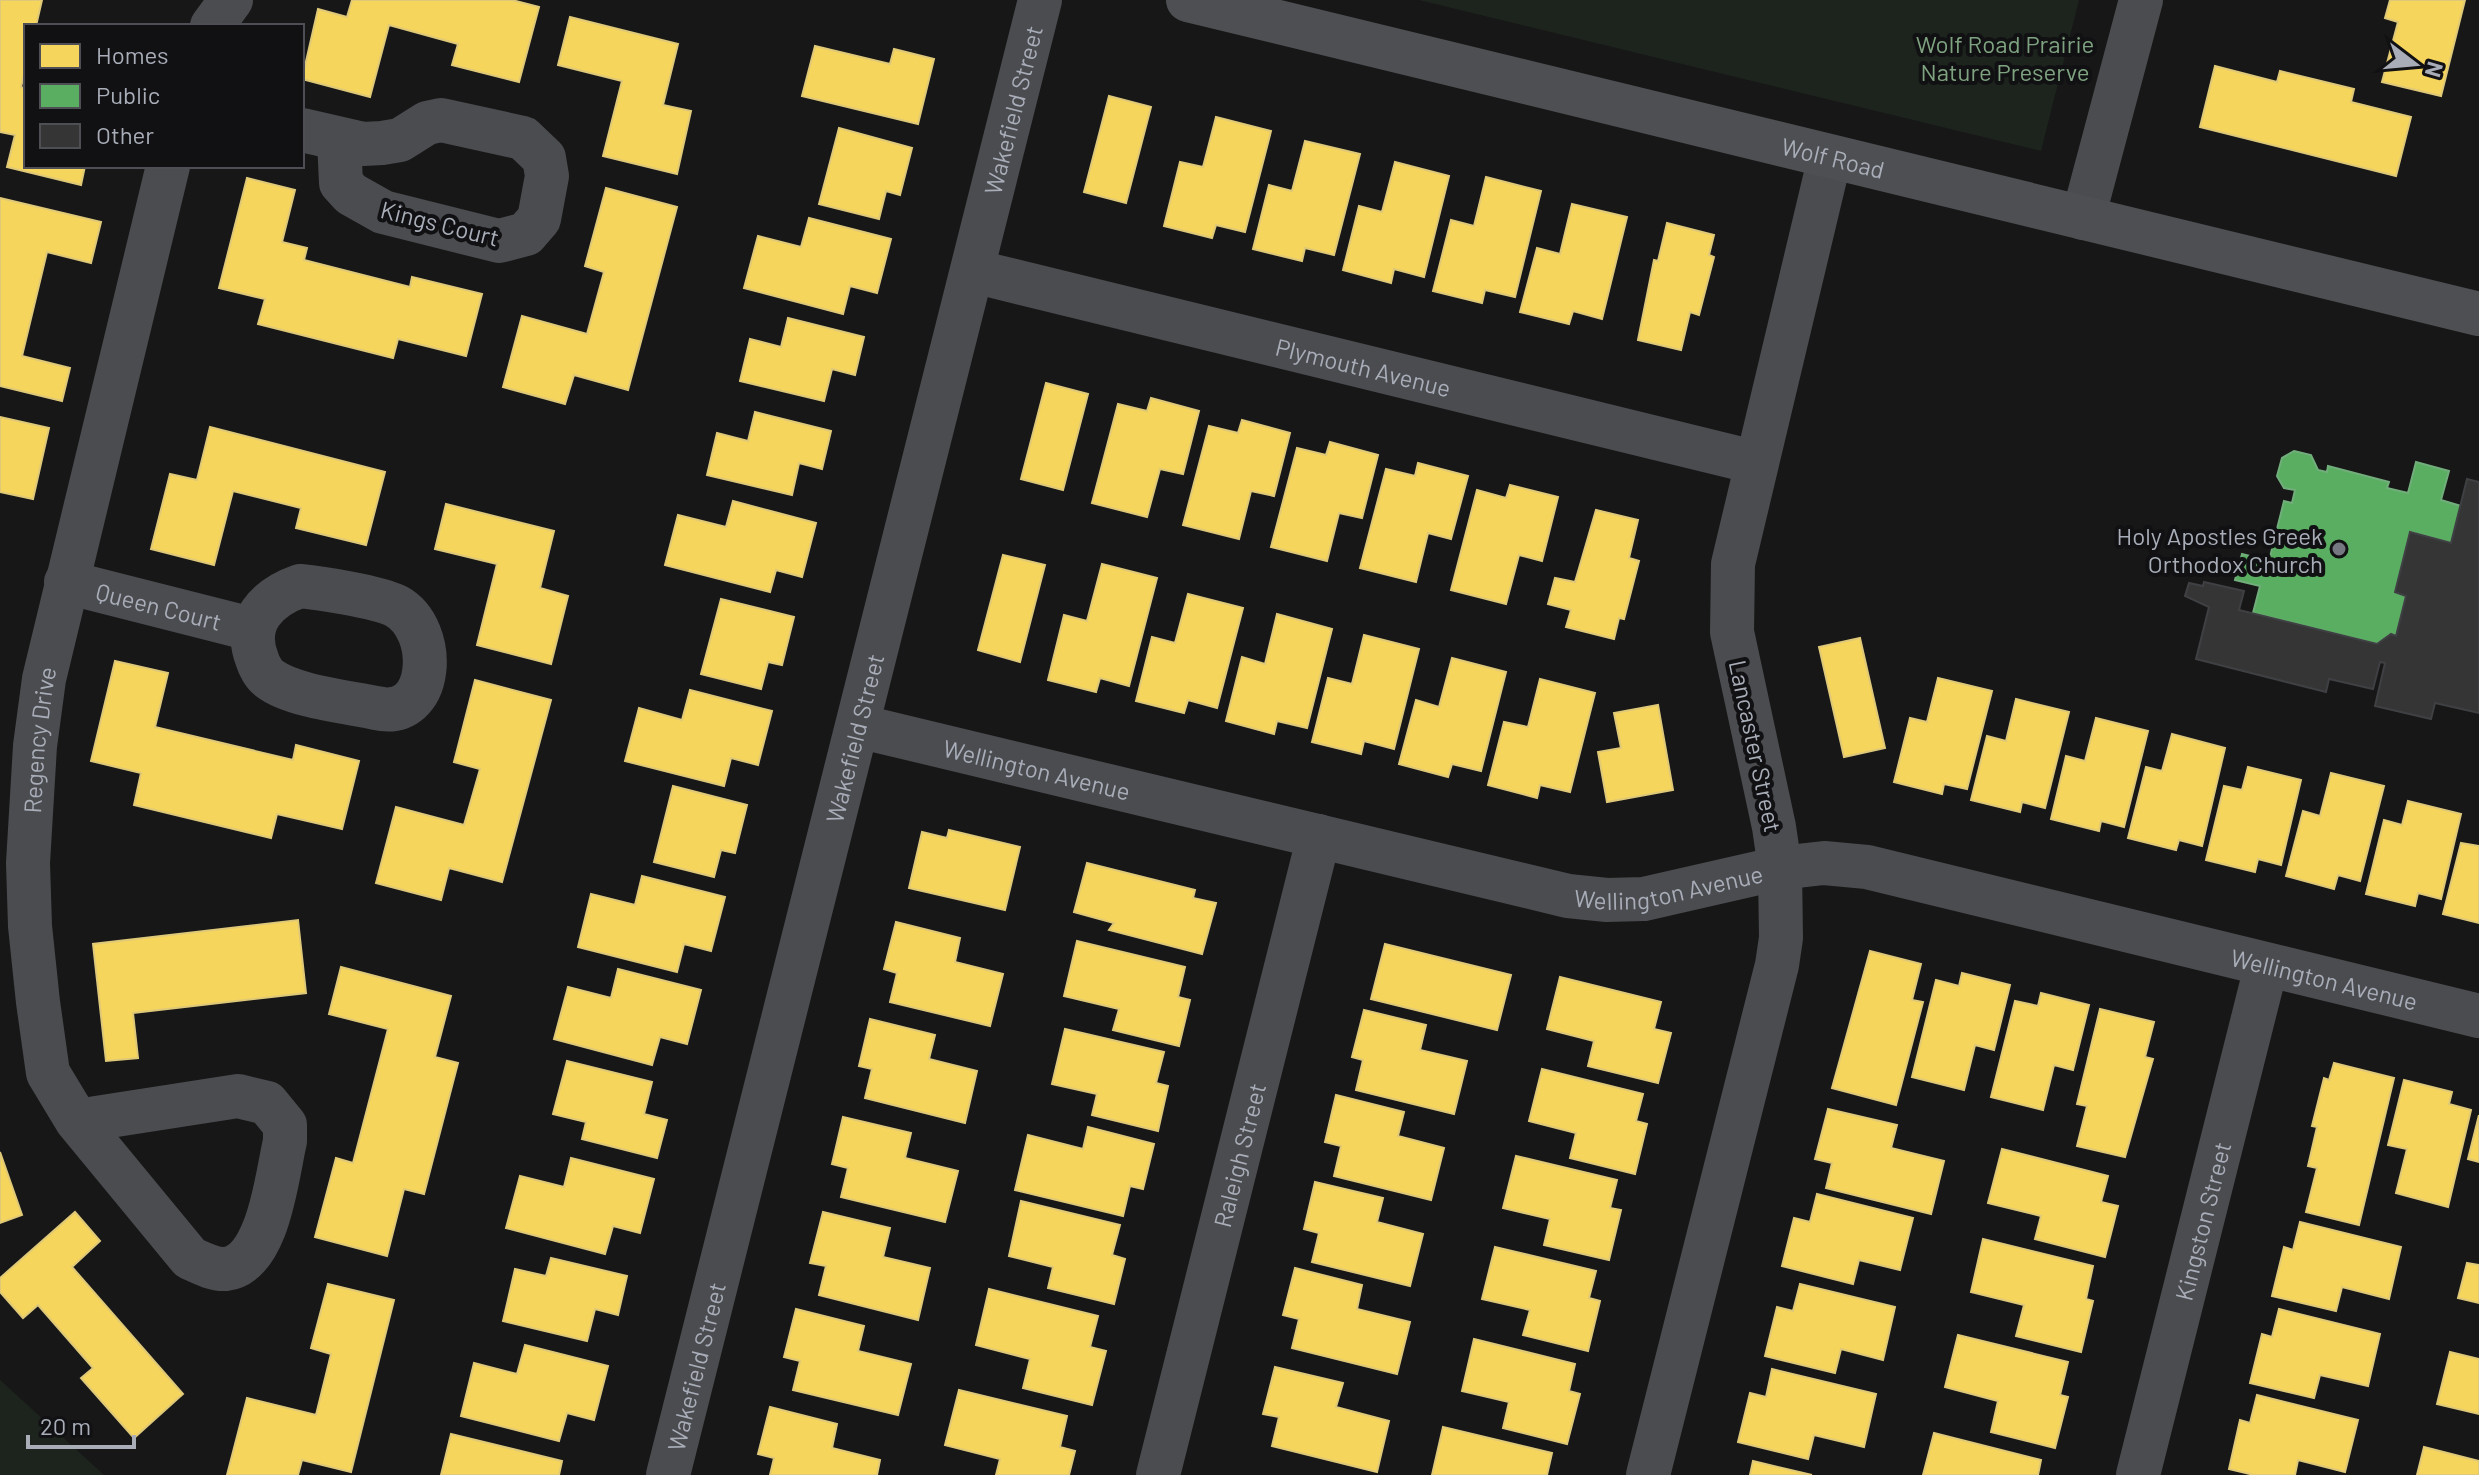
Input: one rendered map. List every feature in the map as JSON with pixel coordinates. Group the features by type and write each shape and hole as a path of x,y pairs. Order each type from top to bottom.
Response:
{"main road":[{"name":"Wolf Road","path":"1188,0 2479,314"}],"street":[{"path":"188,0 194,24"},
{"path":"213,24 231,0"},
{"name":"Wakefield Street","path":"668,1475 1040,0"},
{"path":"2083,218 2141,0"},
{"name":"Lancaster Street","path":"1648,1475 1777,965 1780,868 1732,632 1733,564 1754,462 1830,157"},
{"name":"Regency Drive","path":"77,1121 238,1096 267,1103 285,1125 285,1141 263,1234 255,1250 243,1261 226,1269 210,1267 190,1258 77,1121 48,1073 30,926 28,863 35,746 44,679 168,168"},
{"name":"Plymouth Avenue","path":"973,271 1754,462"},
{"name":"Queen Court","path":"66,582 251,629"},
{"name":"Wellington Avenue","path":"858,726 1530,888 1607,900 1644,899 1780,868 1824,863 1867,867 2266,967 2479,1016"},
{"name":"Raleigh Street","path":"1158,1475 1319,836"},
{"name":"Kingston Street","path":"2138,1475 2266,967"}],"green space":[{"name":"Wolf Road Prairie Nature Preserve","path":"1419,0 2079,0 2041,151"},
{"path":"0,1380 104,1475 0,1475"}],"building: Homes":[{"path":"0,0 42,0 36,24 24,24 24,75 21,87 24,88 24,168 85,168 81,185 7,167 15,135 0,132"},
{"path":"352,0 512,0 539,7 519,82 452,65 458,44 389,25 370,97 304,80 318,9 347,17"},
{"path":"2390,0 2465,0 2441,96 2382,82 2398,22 2385,18"},
{"path":"570,17 678,44 663,105 691,111 677,174 603,156 622,81 558,65"},
{"path":"815,46 890,64 894,49 934,59 918,124 802,96"},
{"path":"2215,66 2277,82 2280,71 2354,89 2351,102 2411,117 2396,176 2200,127"},
{"path":"1109,96 1151,107 1126,203 1084,192"},
{"path":"1216,117 1271,131 1245,232 1216,225 1212,238 1164,226 1180,162 1203,167"},
{"path":"839,128 912,148 900,195 886,191 879,219 819,204"},
{"path":"1305,141 1360,154 1334,255 1305,248 1302,261 1253,249 1269,185 1292,191"},
{"path":"1395,162 1449,176 1424,277 1394,269 1391,283 1343,270 1359,206 1382,212"},
{"path":"1486,177 1541,191 1515,297 1485,290 1482,303 1433,291 1451,220 1474,226"},
{"path":"247,178 295,190 282,242 307,248 304,260 410,287 412,277 482,294 466,356 398,339 393,358 258,324 265,299 219,288"},
{"path":"606,188 677,207 628,390 574,375 565,404 503,387 522,316 587,334 604,272 585,266"},
{"path":"0,198 101,222 91,263 47,252 22,356 70,368 62,401 0,386"},
{"path":"1572,204 1627,217 1602,319 1573,311 1569,324 1520,312 1537,248 1560,254"},
{"path":"809,218 891,239 877,293 850,286 843,314 744,288 758,236 801,247"},
{"path":"1667,223 1714,235 1709,255 1714,257 1699,315 1690,312 1681,350 1638,340 1654,260 1658,261"},
{"path":"788,318 864,337 855,375 832,369 824,401 740,381 750,339 781,347"},
{"path":"1046,383 1088,394 1063,490 1021,479"},
{"path":"1151,398 1199,411 1183,474 1160,469 1147,517 1092,503 1118,404 1147,411"},
{"path":"755,412 831,431 822,469 799,463 792,495 707,475 717,433 748,441"},
{"path":"0,417 49,428 33,499 0,492"},
{"path":"1242,420 1290,433 1274,496 1251,491 1239,539 1183,525 1209,426 1238,433"},
{"path":"210,427 385,472 366,545 296,528 301,508 233,491 214,565 151,549 170,474 197,480"},
{"path":"1330,442 1378,455 1362,518 1339,513 1327,561 1271,547 1297,448 1326,455"},
{"path":"1418,463 1468,476 1451,539 1428,533 1416,582 1360,568 1386,469 1415,476"},
{"path":"1510,485 1558,497 1542,561 1519,555 1506,604 1451,590 1477,490 1506,498"},
{"path":"733,501 816,523 802,577 776,570 770,592 665,565 678,515 726,527"},
{"path":"446,504 554,531 540,588 568,596 551,664 477,645 497,564 435,549"},
{"path":"1596,510 1638,520 1629,558 1639,561 1624,619 1619,618 1614,639 1566,627 1571,610 1548,604 1555,578 1575,582"},
{"path":"1003,555 1045,565 1020,662 978,650"},
{"path":"1102,564 1157,578 1129,686 1100,678 1096,692 1048,680 1064,615 1087,621"},
{"path":"1188,594 1243,608 1217,708 1188,700 1184,713 1136,701 1152,637 1175,643"},
{"path":"721,599 794,617 782,665 768,662 761,689 701,674"},
{"path":"1277,614 1332,629 1307,728 1277,721 1274,734 1226,721 1242,657 1265,664"},
{"path":"1364,635 1419,649 1394,749 1364,741 1361,754 1312,742 1328,678 1352,684"},
{"path":"1860,638 1885,748 1844,757 1819,647"},
{"path":"1452,658 1506,672 1481,771 1452,764 1448,777 1399,764 1416,700 1439,707"},
{"path":"115,661 168,673 155,727 293,760 296,745 359,761 342,829 277,814 271,838 134,805 141,773 91,761"},
{"path":"1938,678 1992,691 1967,789 1944,784 1942,794 1894,782 1910,718 1927,722"},
{"path":"1540,679 1595,693 1570,792 1540,785 1537,798 1488,785 1504,722 1528,727"},
{"path":"475,680 551,700 502,882 449,868 441,900 376,883 396,807 464,825 480,769 454,762"},
{"path":"690,690 772,711 758,765 731,758 724,786 625,761 639,708 682,720"},
{"path":"2016,699 2069,712 2045,808 2022,802 2020,812 1971,800 1987,736 2006,741"},
{"path":"1658,705 1673,790 1607,802 1598,752 1621,748 1614,713"},
{"path":"2096,718 2148,731 2124,827 2101,821 2099,831 2051,819 2066,756 2085,761"},
{"path":"2172,734 2225,748 2202,846 2179,840 2176,850 2128,838 2146,767 2162,771"},
{"path":"2248,767 2301,780 2281,865 2258,859 2255,872 2206,860 2224,786 2242,790"},
{"path":"2331,773 2384,786 2360,881 2338,875 2334,889 2286,876 2303,811 2320,816"},
{"path":"673,786 747,805 735,853 721,850 714,877 654,862"},
{"path":"2408,801 2461,814 2441,899 2418,893 2415,906 2366,894 2384,820 2402,825"},
{"path":"949,830 1020,847 1005,910 909,888 922,832 947,838"},
{"path":"2461,843 2479,846 2479,923 2443,914"},
{"path":"1087,863 1195,890 1193,898 1216,903 1202,954 1109,930 1114,923 1074,912"},
{"path":"642,876 725,897 711,951 684,944 677,972 578,947 591,894 635,905"},
{"path":"298,920 306,993 133,1013 138,1058 106,1061 93,944"},
{"path":"896,922 960,938 955,962 1003,974 990,1026 890,1002 897,973 884,969"},
{"path":"1077,941 1185,967 1178,997 1190,1000 1179,1046 1113,1030 1119,1009 1064,996"},
{"path":"1385,944 1511,975 1497,1030 1371,999"},
{"path":"1870,951 1921,964 1912,1000 1923,1002 1896,1105 1832,1088"},
{"path":"341,967 451,996 435,1057 458,1063 424,1194 404,1189 387,1256 315,1237 336,1158 353,1163 388,1029 329,1014"},
{"path":"618,969 701,990 687,1044 660,1037 652,1065 554,1039 568,987 611,998"},
{"path":"1962,973 2010,985 1994,1050 1975,1045 1964,1090 1912,1077 1936,980 1959,986"},
{"path":"1560,977 1661,1002 1654,1029 1671,1033 1658,1083 1588,1066 1594,1041 1547,1029"},
{"path":"2041,993 2089,1005 2073,1070 2054,1065 2043,1110 1991,1097 2015,1001 2038,1006"},
{"path":"2100,1009 2154,1022 2145,1057 2153,1059 2125,1157 2077,1146 2087,1106 2077,1104"},
{"path":"1364,1010 1426,1025 1420,1050 1467,1061 1454,1114 1356,1090 1363,1060 1352,1057"},
{"path":"870,1019 935,1035 929,1059 977,1071 965,1123 865,1098 872,1069 859,1066"},
{"path":"1065,1029 1164,1052 1156,1083 1168,1086 1158,1131 1092,1115 1097,1094 1052,1084"},
{"path":"567,1061 652,1082 644,1114 667,1120 657,1158 582,1139 586,1122 553,1114"},
{"path":"2334,1063 2394,1078 2359,1225 2306,1212 2317,1168 2308,1166 2317,1127 2312,1126 2324,1078 2329,1080"},
{"path":"1542,1069 1643,1094 1636,1121 1647,1124 1635,1174 1570,1158 1576,1133 1529,1121"},
{"path":"2404,1080 2452,1092 2449,1104 2471,1110 2448,1207 2396,1193 2407,1149 2388,1145"},
{"path":"1336,1095 1404,1112 1398,1136 1444,1148 1431,1200 1334,1176 1341,1146 1325,1142"},
{"path":"1828,1109 1897,1125 1891,1148 1944,1161 1931,1214 1826,1188 1832,1163 1815,1159"},
{"path":"2479,1115 2479,1162 2468,1159"},
{"path":"843,1117 911,1133 905,1158 958,1171 945,1222 841,1197 848,1168 832,1164"},
{"path":"1088,1127 1154,1144 1143,1189 1130,1186 1123,1216 1015,1190 1028,1135 1083,1149"},
{"path":"2002,1149 2108,1176 2101,1202 2118,1206 2105,1257 2035,1239 2041,1216 1988,1203"},
{"path":"0,1152 22,1215 0,1223"},
{"path":"1516,1156 1617,1180 1610,1208 1621,1210 1609,1260 1544,1245 1550,1219 1503,1208"},
{"path":"571,1158 654,1179 640,1233 613,1226 605,1254 506,1228 520,1176 564,1187"},
{"path":"1315,1182 1383,1198 1377,1222 1423,1234 1410,1286 1312,1262 1319,1233 1304,1229"},
{"path":"1817,1194 1913,1218 1900,1270 1859,1260 1853,1284 1782,1266 1794,1218 1810,1222"},
{"path":"1021,1201 1120,1225 1112,1255 1125,1259 1114,1304 1048,1288 1053,1267 1009,1256"},
{"path":"75,1212 100,1241 72,1267 183,1394 134,1438 81,1378 93,1368 38,1305 23,1318 0,1292 0,1278"},
{"path":"823,1212 890,1228 883,1257 930,1268 918,1320 819,1295 826,1266 810,1263"},
{"path":"2300,1222 2401,1247 2389,1299 2342,1287 2336,1311 2272,1296 2284,1247 2293,1250"},
{"path":"1983,1239 2093,1266 2086,1299 2093,1301 2081,1352 2016,1336 2024,1305 1971,1292"},
{"path":"1495,1247 1596,1271 1589,1298 1600,1301 1588,1351 1523,1335 1530,1310 1482,1299"},
{"path":"551,1258 627,1276 618,1315 595,1309 587,1341 503,1321 515,1269 546,1276"},
{"path":"2467,1263 2479,1265 2479,1303 2458,1298"},
{"path":"1295,1268 1362,1285 1357,1309 1410,1322 1397,1374 1292,1348 1299,1319 1283,1315"},
{"path":"328,1284 394,1300 351,1472 302,1460 298,1475 227,1475 247,1398 316,1415 331,1354 311,1348"},
{"path":"1800,1284 1895,1307 1883,1360 1841,1349 1835,1373 1765,1356 1777,1307 1793,1311"},
{"path":"989,1289 1098,1316 1090,1347 1106,1351 1092,1405 1023,1388 1030,1359 976,1345"},
{"path":"796,1309 864,1326 858,1351 911,1364 898,1415 793,1390 800,1361 784,1357"},
{"path":"2279,1309 2380,1334 2368,1386 2320,1375 2314,1398 2250,1383 2262,1334 2272,1337"},
{"path":"1958,1335 2068,1362 2060,1395 2068,1397 2055,1448 1991,1432 1998,1401 1945,1387"},
{"path":"1474,1339 1575,1364 1569,1391 1580,1394 1567,1444 1503,1428 1509,1402 1462,1391"},
{"path":"525,1345 608,1366 594,1420 567,1413 559,1441 461,1416 474,1363 517,1374"},
{"path":"2450,1352 2479,1359 2479,1414 2437,1404"},
{"path":"1275,1367 1343,1383 1336,1407 1389,1421 1377,1472 1272,1446 1279,1417 1263,1414"},
{"path":"1772,1369 1876,1394 1864,1447 1814,1435 1808,1459 1738,1442 1750,1393 1766,1397"},
{"path":"959,1390 1067,1416 1060,1447 1075,1451 1069,1475 996,1475 1000,1459 945,1445"},
{"path":"2257,1395 2358,1420 2345,1472 2298,1460 2295,1475 2254,1475 2229,1469 2240,1420 2250,1423"},
{"path":"770,1407 837,1424 832,1448 880,1460 877,1475 770,1475 774,1458 758,1454"},
{"path":"1443,1427 1552,1453 1547,1475 1432,1475"},
{"path":"1934,1433 2041,1460 2038,1475 1923,1475"},
{"path":"451,1434 562,1461 559,1475 441,1475"},
{"path":"2424,1447 2479,1461 2479,1475 2417,1475"},
{"path":"1753,1461 1812,1475 1750,1475"}],"building: Public":[{"name":"Holy Apostles Greek Orthodox Church","path":"2294,451 2311,455 2318,470 2327,472 2328,466 2389,482 2387,488 2408,493 2416,462 2449,471 2441,500 2461,506 2451,543 2410,532 2395,592 2406,596 2396,636 2391,634 2377,644 2253,613 2260,586 2235,580 2242,554 2269,561 2284,501 2292,503 2295,490 2284,488 2277,476 2282,458"}],"building: Other":[{"path":"2467,479 2479,482 2479,713 2435,703 2431,719 2375,706 2385,663 2380,662 2373,689 2329,679 2326,692 2196,659 2209,607 2185,596 2189,583 2203,586 2204,582 2244,591 2239,610 2377,644 2391,634 2396,636 2406,596 2395,592 2410,532 2451,543"}],"place":[{"name":"Holy Apostles Greek Orthodox Church","path":"2339,549"}]}
